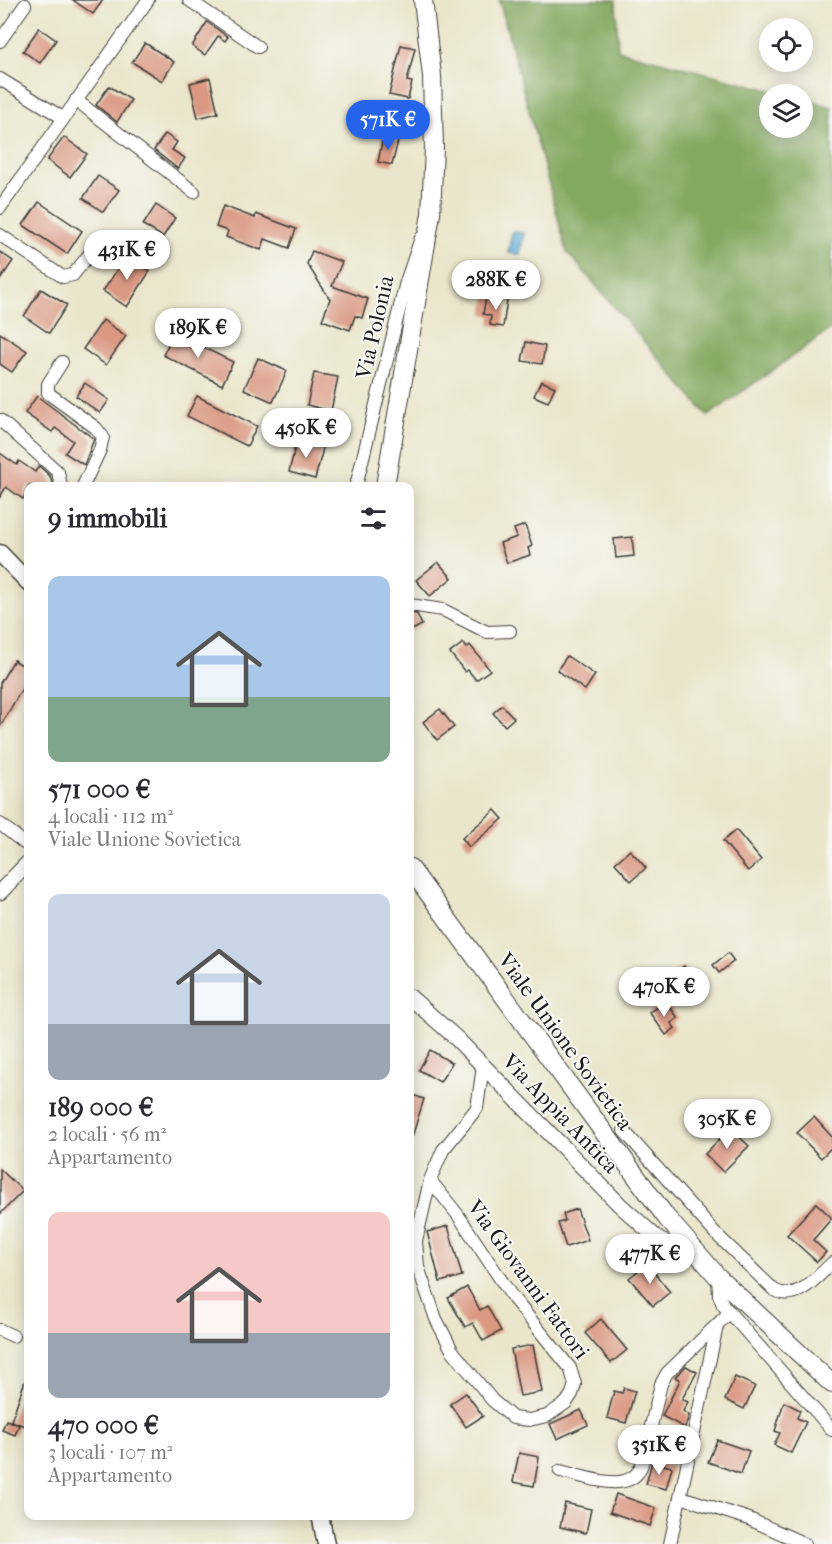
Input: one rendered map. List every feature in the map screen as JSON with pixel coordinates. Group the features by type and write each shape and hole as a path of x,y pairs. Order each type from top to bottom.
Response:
{"main road":[{"path":"386,482 431,214 434,125 431,53 423,0"},
{"path":"0,553 24,578"},
{"name":"Viale Unione Sovietica","path":"414,873 620,1134 686,1242 718,1277 832,1384"},
{"path":"321,1520 326,1544"}],"street":[{"path":"0,208 148,0"},
{"path":"189,0 258,47"},
{"path":"0,41 25,5"},
{"path":"0,80 63,118"},
{"path":"76,100 194,192"},
{"name":"Via Polonia","path":"357,482 406,282 431,214"},
{"path":"0,235 63,277 73,275 102,238 112,238 124,248"},
{"path":"62,363 48,384 49,397 96,428 103,437 100,450 85,482"},
{"path":"0,420 58,472 60,482"},
{"path":"414,606 443,610 487,632 510,630"},
{"path":"0,824 24,843"},
{"path":"0,892 24,867"},
{"name":"Via Appia Antica","path":"414,1001 483,1066 620,1205 660,1241 676,1246 686,1242"},
{"name":"Via Giovanni Fattori","path":"430,1180 458,1215 513,1298 573,1373 574,1388 569,1399 547,1416 524,1420 513,1418 503,1411 463,1367 442,1331 427,1296 416,1259 416,1241 430,1180 443,1150 477,1108 483,1066"},
{"path":"620,1134 716,1234 774,1290 784,1294 801,1290 832,1263"},
{"path":"718,1277 719,1298 832,1430"},
{"path":"560,1471 616,1483 627,1482 637,1477 660,1389 667,1373 730,1312"},
{"path":"670,1544 717,1326"},
{"path":"0,1330 13,1336"},
{"path":"681,1497 757,1522 805,1544"}],"green space":[{"path":"499,0 616,0 618,50 759,87 759,138 813,138 813,102 832,107 832,328 708,416 567,252"}],"water":[{"path":"512,231 524,233 520,255 508,253"}],"building":[{"path":"73,0 103,0 93,14"},
{"path":"207,22 228,37 225,41 218,36 205,55 192,46"},
{"path":"39,28 56,40 40,63 23,51"},
{"path":"145,43 174,62 162,81 132,62"},
{"path":"401,45 415,48 407,81 412,82 408,99 389,95"},
{"path":"210,78 218,113 198,118 190,83"},
{"path":"109,86 131,100 117,122 96,105"},
{"path":"165,134 177,142 172,150 185,158 178,169 154,150"},
{"path":"64,137 87,154 70,177 47,160"},
{"path":"383,137 398,141 392,165 378,162"},
{"path":"98,176 119,190 103,212 83,198"},
{"path":"39,202 82,231 67,254 23,225"},
{"path":"156,205 175,218 163,237 143,225"},
{"path":"223,206 255,218 256,214 296,229 289,248 265,239 261,250 226,237 228,231 216,227"},
{"path":"312,251 342,262 332,286 368,299 362,318 355,316 350,330 322,320 330,299 307,264"},
{"path":"0,252 13,261 0,280"},
{"path":"126,256 150,271 127,307 103,291"},
{"path":"41,289 67,305 49,333 24,316"},
{"path":"486,297 507,300 503,327 490,325 491,316 483,314"},
{"path":"103,320 126,336 106,365 83,349"},
{"path":"0,333 27,351 12,372 0,364"},
{"path":"174,333 233,362 222,385 163,355"},
{"path":"526,342 545,346 542,364 522,361"},
{"path":"258,358 287,371 273,402 244,389"},
{"path":"314,373 338,377 331,411 307,405"},
{"path":"541,381 555,387 548,402 534,396"},
{"path":"85,383 109,400 100,413 76,396"},
{"path":"37,396 94,439 84,465 65,453 73,441 55,428 52,432 25,413"},
{"path":"197,396 257,426 247,446 187,416"},
{"path":"297,439 324,445 315,479 289,472"},
{"path":"0,453 17,465 19,461 35,472 39,466 50,476 52,482 24,482 23,499 6,487 0,497"},
{"path":"525,525 532,546 528,548 530,555 507,563 500,543 517,537 514,529"},
{"path":"632,537 634,556 616,558 614,539"},
{"path":"438,562 452,578 430,596 416,580"},
{"path":"414,614 417,614 422,625 414,629"},
{"path":"463,643 467,648 470,645 490,670 476,680 468,670 465,672 450,653"},
{"path":"567,656 595,675 585,690 557,670"},
{"path":"14,660 24,666 24,685 0,727 0,683"},
{"path":"502,705 514,718 505,726 493,713"},
{"path":"440,709 454,727 437,740 423,722"},
{"path":"495,810 503,819 469,847 462,838"},
{"path":"736,830 761,860 748,871 723,841"},
{"path":"630,850 646,868 631,881 615,863"},
{"path":"728,953 734,961 719,973 713,965"},
{"path":"684,966 699,990 683,1000 668,977"},
{"path":"667,1003 678,1018 671,1023 675,1028 666,1035 649,1012"},
{"path":"430,1050 452,1063 440,1082 419,1070"},
{"path":"414,1095 424,1099 414,1131"},
{"path":"814,1117 832,1137 832,1147 821,1158 797,1133"},
{"path":"730,1128 749,1146 723,1172 705,1154"},
{"path":"0,1169 23,1191 0,1214"},
{"path":"816,1203 832,1218 813,1240 826,1252 817,1262 787,1235"},
{"path":"577,1209 588,1240 566,1247 558,1223 565,1221 563,1214"},
{"path":"448,1226 462,1276 440,1282 427,1232"},
{"path":"647,1264 670,1292 653,1306 629,1278"},
{"path":"467,1287 480,1310 487,1306 501,1331 483,1341 473,1323 465,1327 448,1298"},
{"path":"601,1319 627,1350 611,1363 585,1333"},
{"path":"533,1345 542,1392 520,1396 511,1349"},
{"path":"686,1366 697,1372 682,1399 688,1402 683,1411 689,1415 685,1428 662,1416 680,1380 675,1377"},
{"path":"735,1377 755,1386 744,1409 725,1400"},
{"path":"24,1384 24,1426 11,1421"},
{"path":"624,1388 635,1391 626,1423 607,1418 614,1391 622,1393"},
{"path":"466,1393 483,1416 466,1427 450,1404"},
{"path":"784,1402 800,1410 797,1418 806,1422 791,1453 774,1445 780,1433 775,1431"},
{"path":"581,1410 588,1425 557,1439 550,1424"},
{"path":"6,1420 19,1425 15,1435 2,1430"},
{"path":"717,1440 749,1451 741,1474 708,1462"},
{"path":"519,1453 539,1457 534,1486 513,1482"},
{"path":"652,1462 672,1467 666,1489 646,1484"},
{"path":"616,1494 656,1508 650,1526 610,1512"},
{"path":"565,1503 591,1509 586,1533 560,1527"}]}
